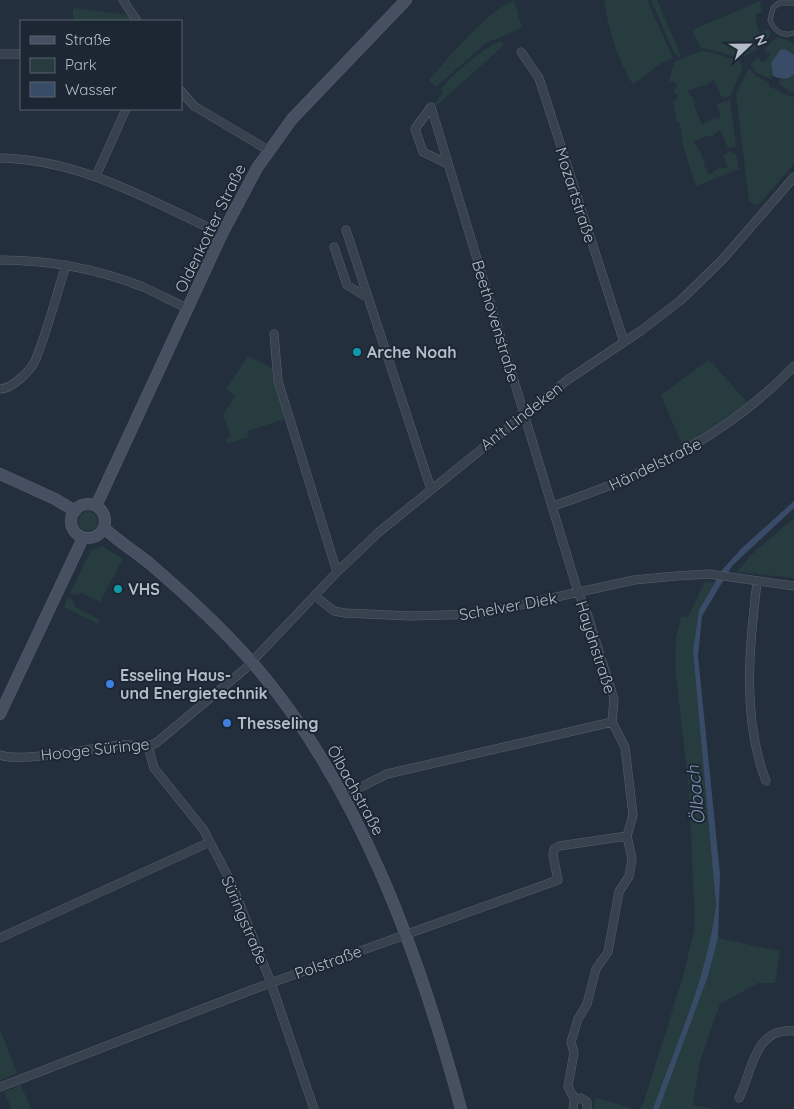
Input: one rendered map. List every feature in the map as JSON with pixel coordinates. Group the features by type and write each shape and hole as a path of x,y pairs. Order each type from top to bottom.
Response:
{"street":[{"path":"123,0 136,20"},
{"name":"Oldenkotter Straße","path":"96,506 222,234 268,150 315,94 406,0"},
{"name":"Mozartstraße","path":"522,52 539,78 624,342"},
{"path":"0,54 20,54"},
{"path":"182,92 194,106 268,150"},
{"name":"Beethovenstraße","path":"448,164 423,152 415,129 431,108 578,592"},
{"path":"96,176 126,110"},
{"path":"0,158 41,160 96,176 222,234"},
{"name":"An't Lindeken","path":"252,662 337,572 379,532 524,413 566,381 659,318 697,286 794,177"},
{"path":"346,230 431,489"},
{"path":"334,247 347,285 368,298"},
{"path":"0,260 66,265 106,273 144,288 188,309"},
{"path":"0,389 4,389 22,377 34,362 66,265"},
{"path":"274,334 278,381 337,572"},
{"name":"Händelstraße","path":"553,506 606,489 660,465 705,440 748,407 794,366"},
{"path":"0,474 55,499 74,511"},
{"path":"84,505 96,506 103,513 104,528 93,538 84,538 78,535 72,527 71,521 74,511 84,505"},
{"name":"Ölbachstraße","path":"104,528 168,580 252,662 306,735 343,796 380,872 437,1026 461,1109"},
{"path":"0,714 84,538"},
{"name":"Schelver Diek","path":"315,596 334,611 345,613 445,616 495,611 634,580 714,575 757,583 794,586"},
{"path":"757,583 751,636 750,685 758,755 766,781"},
{"name":"Haydnstraße","path":"576,1099 570,1093 568,1086 574,1053 571,1042 578,1019 587,1004 596,969 608,952 619,892 629,876 632,858 627,836 633,815 628,765 622,739 612,722 614,700 587,613 578,592"},
{"name":"Hooge Süringe","path":"0,755 20,758 129,744 148,746 156,743 252,662"},
{"path":"343,796 387,774 612,722"},
{"name":"Süringstraße","path":"148,746 154,768 203,829 231,882 271,983 314,1109"},
{"name":"Polstraße","path":"0,1087 271,983 558,880 553,855 556,847 627,836"},
{"path":"0,938 210,842"},
{"path":"739,1098 748,1082 755,1052 776,1033 794,1031"},
{"path":"573,1109 572,1103 576,1099 581,1098 586,1100 587,1109"}],"lane":[{"path":"794,3 779,3 773,8 770,20 777,31 783,34 794,32"}],"green space":[{"path":"514,0 522,28 486,43 436,87 429,80 458,47 491,15"},
{"path":"604,0 647,0 673,58 658,65 633,85 622,65 614,44"},
{"path":"651,0 657,0 681,56 678,57 673,51"},
{"path":"760,1 762,13 756,13 756,23 760,33 768,29 772,34 753,52 740,57 701,48 692,30"},
{"path":"73,8 128,15 131,20 73,20"},
{"path":"777,37 791,41 794,47 794,55 780,50 771,63 773,76 770,79 757,73 751,65 757,57 762,62 767,60 770,55 764,49"},
{"path":"502,41 504,45 436,106 435,103 443,92 441,90 452,77 478,54"},
{"path":"701,51 740,61 742,70 730,96 722,98 714,80 704,86 688,91 696,103 694,105 702,125 715,117 716,119 721,116 716,104 730,100 736,147 728,148 720,130 711,137 709,135 694,142 702,154 700,155 705,162 703,163 709,175 721,167 722,169 728,167 723,155 730,151 736,154 739,169 696,186 683,146 680,123 677,123 673,100 676,100 678,95 674,93 674,89 678,86 674,81 669,82 674,62"},
{"path":"749,68 756,76 769,82 769,87 794,97 794,164 758,205 749,202 736,94"},
{"path":"794,74 794,94 779,84 780,79 787,79"},
{"path":"248,356 272,368 273,380 285,419 247,431 248,437 228,444 226,439 231,436 223,415 235,396 226,389"},
{"path":"709,360 748,403 683,447 661,395"},
{"path":"88,511 95,514 98,521 95,528 88,531 81,528 78,521 81,514"},
{"path":"794,518 794,578 737,572 751,555"},
{"path":"102,546 123,559 100,602 82,593 75,595 70,593 91,550"},
{"path":"705,581 714,583 699,610 693,651 716,880 715,910 711,940 704,969 653,1109 639,1109 643,1104 683,977 695,926 689,790 675,667 676,638 681,616 688,617"},
{"path":"68,597 73,600 75,607 100,620 98,624 64,607"},
{"path":"718,938 780,951 775,983 758,983 720,1004 700,1061 693,1105 716,1109 659,1109 708,976"},
{"path":"0,1029 17,1073 0,1081"},
{"path":"21,1085 31,1109 12,1109 4,1092"},
{"path":"596,1098 634,1109 593,1109"}],"water":[{"path":"785,49 794,55 794,74 784,79 773,76 771,63 780,50"},
{"path":"794,501 794,508 732,566 702,616 698,656 720,874 718,938 708,976 659,1109 653,1109 699,983 712,931 716,904 693,651 699,610 722,570 742,548"}],"place":[{"name":"Arche Noah","path":"357,352"},
{"name":"VHS","path":"118,589"},
{"name":"Esseling Haus- und Energietechnik","path":"110,684"},
{"name":"Thesseling","path":"227,723"}],"water label":[{"name":"Ölbach","path":"696,795"}]}
